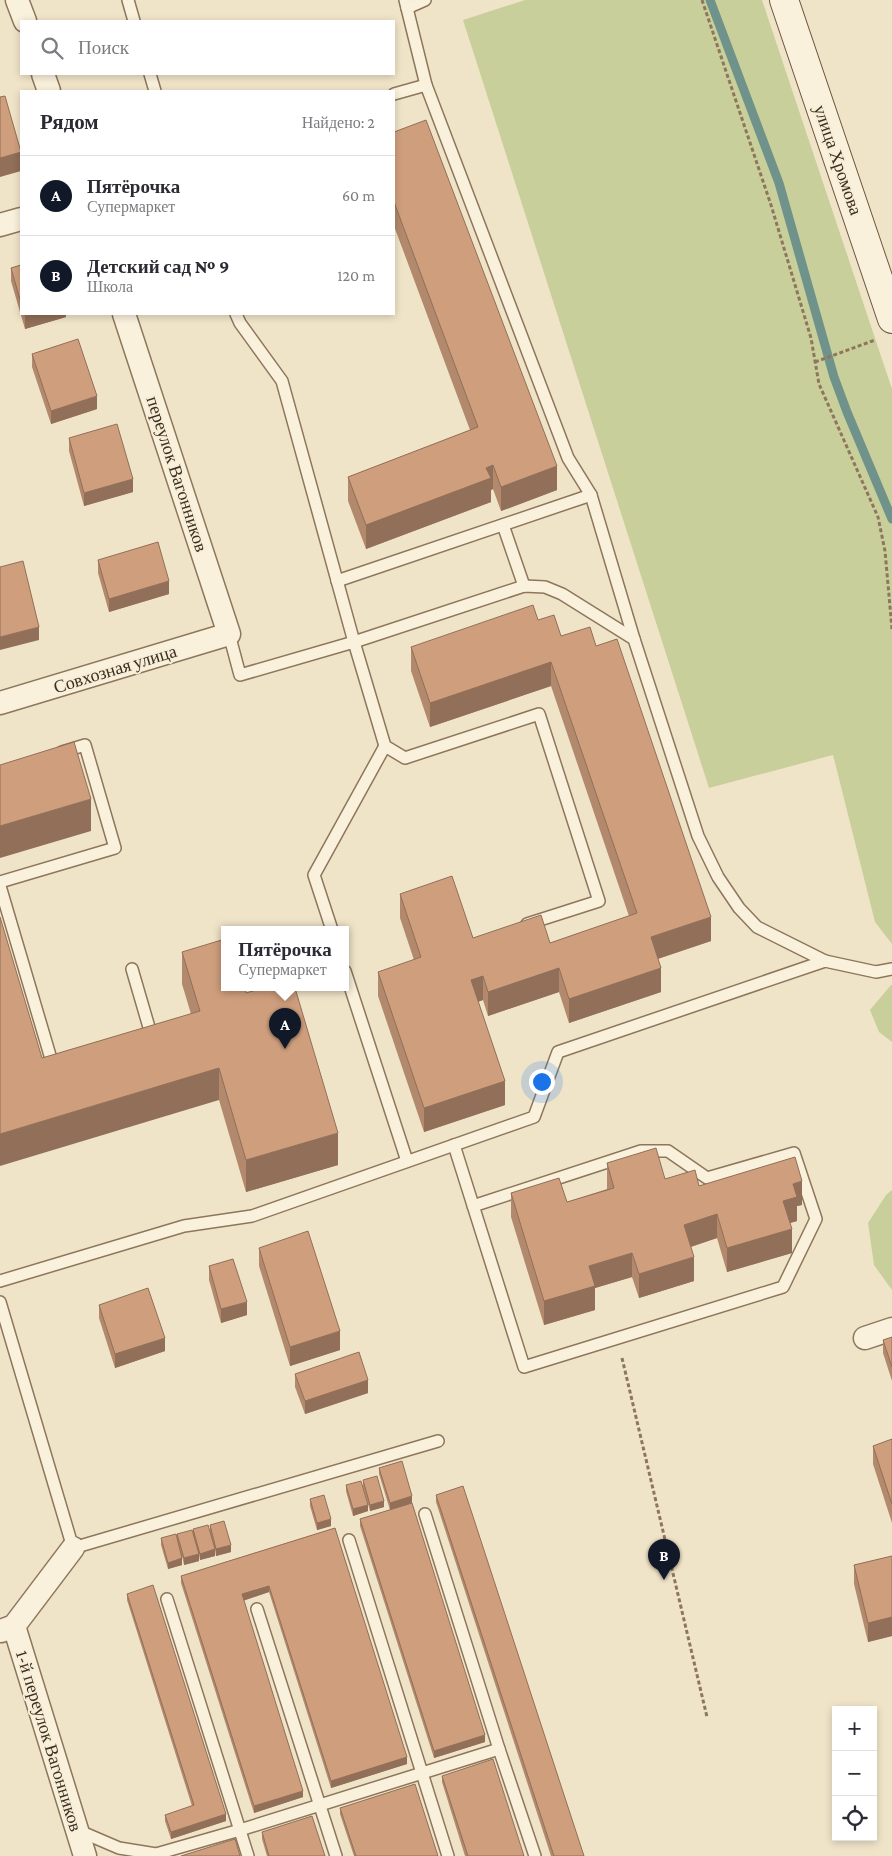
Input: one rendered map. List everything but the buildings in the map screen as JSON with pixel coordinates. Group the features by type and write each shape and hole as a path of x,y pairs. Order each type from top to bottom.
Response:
{"main road":[{"name":"улица Хромова","path":"784,0 884,329"}],"street":[{"path":"17,0 24,20"},
{"path":"43,75 49,90"},
{"path":"0,225 20,219"},
{"name":"переулок Вагонников","path":"124,315 229,634"},
{"name":"Совхозная улица","path":"0,703 229,634"},
{"path":"865,1338 892,1329"},
{"path":"7,1629 73,1548"},
{"name":"1-й переулок Вагонников","path":"7,1629 85,1856"}],"lane":[{"path":"128,0 134,20"},
{"path":"425,0 406,4 426,84 568,458 592,495 634,639 698,836 718,877 739,908 757,926 824,961 876,972 892,969"},
{"path":"150,75 155,90"},
{"path":"395,94 426,84"},
{"path":"236,315 240,323 282,381 354,642 385,746 405,758 539,714 599,901 518,927"},
{"path":"337,581 592,495"},
{"path":"502,525 524,586"},
{"path":"229,634 240,674 354,642 524,586 545,587 562,594 634,639"},
{"path":"0,882 115,848 85,745 47,756"},
{"path":"331,926 314,876 385,746"},
{"path":"0,886 54,1070 64,1067"},
{"path":"0,1281 184,1226 252,1216 534,1117 558,1052 824,961"},
{"path":"132,969 154,1040 144,1043"},
{"path":"349,983 407,1162"},
{"path":"454,1145 473,1206 524,1367 783,1287 816,1219 794,1153 708,1178 668,1152 641,1150 473,1206"},
{"path":"0,1302 73,1548 438,1441"},
{"path":"425,1514 499,1749 535,1856"},
{"path":"349,1540 448,1856"},
{"path":"167,1599 248,1856"},
{"path":"257,1609 336,1856"},
{"path":"77,1830 120,1848 156,1854 240,1830 499,1749"}],"path":[{"path":"702,0 771,204 811,338 819,384 878,517 885,551 892,629"},
{"path":"815,362 845,351 884,329"},
{"path":"618,1338 707,1717"}],"green space":[{"path":"525,0 762,0 892,389 892,944 875,922 833,755 709,788 463,20"},
{"path":"891,985 892,1042 879,1032 870,1010"},
{"path":"892,1190 892,1290 874,1265 868,1223 886,1195"}],"waterway":[{"path":"710,0 779,183 834,377 892,519"}],"place":[{"name":"Пятёрочка","path":"285,1049"},
{"name":"Детский сад № 9","path":"664,1580"}]}
